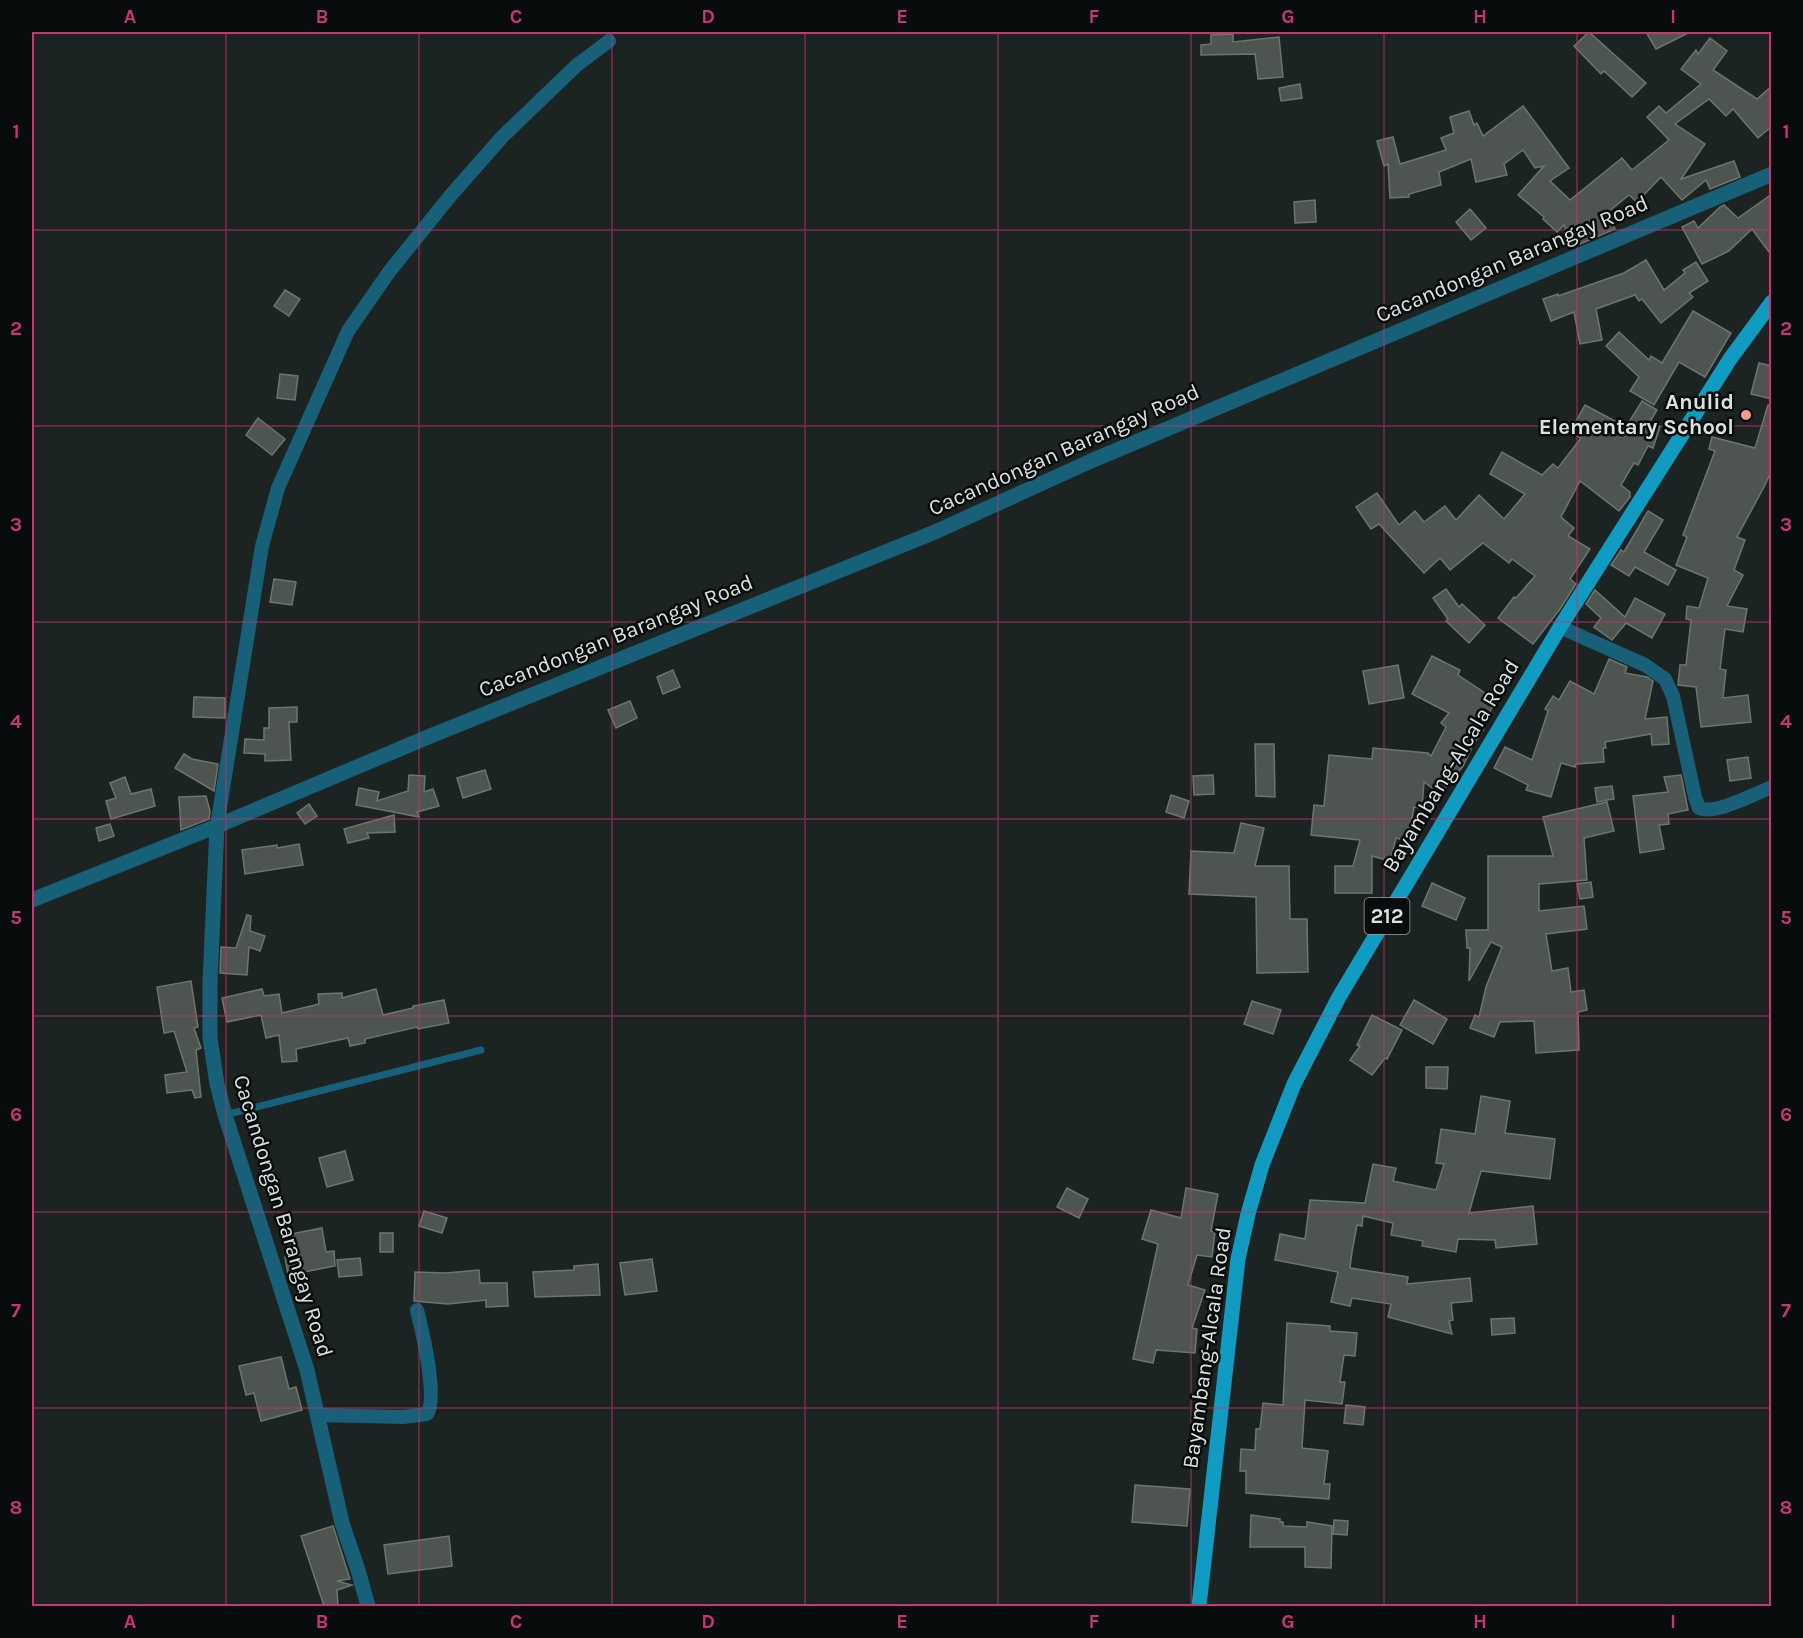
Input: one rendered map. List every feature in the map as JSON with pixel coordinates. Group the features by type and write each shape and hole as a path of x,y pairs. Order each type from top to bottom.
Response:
{"main road":[{"name":"Bayambang-Alcala Road","path":"1199,1606 1238,1259 1262,1165 1294,1084 1340,997 1560,627 1730,359 1772,302"}],"street":[{"path":"32,900 217,826 262,546 278,488 348,331 389,272 502,136 577,65 609,41"},
{"name":"Cacandongan Barangay Road","path":"368,1606 342,1523 301,1349 217,1084 210,1038 210,982 217,826 428,737 935,532 1090,461 1772,174"},
{"path":"1560,627 1645,665 1665,679 1673,696 1699,808 1710,810 1772,788"},
{"path":"318,1415 403,1417 427,1414 431,1406 431,1396 428,1365 417,1310"}],"lane":[{"path":"225,1115 481,1050"}],"building":[{"path":"1589,32 1646,83 1632,97 1604,71 1601,74 1574,46"},
{"path":"1646,32 1690,32 1656,49"},
{"path":"1233,34 1233,42 1279,37 1283,77 1258,79 1255,54 1201,55 1201,45 1211,44 1211,35"},
{"path":"1710,38 1727,51 1713,70 1757,99 1772,86 1772,126 1758,138 1733,109 1726,116 1709,99 1675,124 1705,144 1681,179 1734,161 1740,177 1710,189 1706,180 1682,200 1661,177 1637,202 1629,195 1607,213 1615,229 1571,248 1564,225 1557,232 1543,219 1544,217 1518,195 1544,166 1535,168 1523,150 1504,164 1507,175 1476,182 1471,159 1439,172 1441,185 1409,194 1409,197 1390,198 1388,164 1384,166 1377,141 1393,137 1400,164 1446,150 1441,138 1454,133 1450,117 1469,111 1474,125 1477,123 1483,136 1523,106 1569,168 1550,181 1570,200 1622,158 1632,170 1669,140 1647,117 1659,106 1666,113 1701,84 1681,69 1696,50 1698,54"},
{"path":"1300,84 1302,98 1281,101 1279,88"},
{"path":"1772,194 1772,256 1752,229 1729,251 1702,264 1682,227 1694,221 1698,228 1724,205 1738,218"},
{"path":"1315,200 1316,222 1295,223 1294,202"},
{"path":"1470,209 1486,228 1471,240 1456,222"},
{"path":"1646,260 1664,290 1685,273 1683,270 1696,262 1708,281 1689,293 1693,297 1661,323 1642,299 1639,301 1635,295 1596,309 1602,340 1580,344 1574,312 1551,321 1543,299 1624,273"},
{"path":"285,290 300,299 289,316 274,306"},
{"path":"1693,311 1731,333 1705,377 1679,362 1654,405 1630,391 1639,377 1606,346 1619,332 1649,360 1651,356 1662,363"},
{"path":"1759,363 1772,366 1772,399 1751,394"},
{"path":"280,374 298,376 295,400 277,398"},
{"path":"1642,401 1657,410 1649,423 1660,427 1653,448 1648,446 1638,465 1634,463 1621,485 1630,492 1630,497 1619,511 1580,481 1561,517 1574,528 1568,536 1590,549 1570,579 1576,584 1533,644 1498,618 1514,597 1516,598 1535,576 1512,559 1509,563 1483,543 1450,570 1440,558 1424,573 1379,524 1371,529 1356,507 1377,493 1399,525 1415,511 1424,522 1445,506 1456,520 1479,495 1504,519 1525,494 1490,474 1502,452 1542,475 1553,464 1558,468 1581,438 1570,432 1585,405 1626,427"},
{"path":"1768,405 1772,406 1772,469 1737,537 1745,540 1734,570 1743,575 1727,606 1747,609 1743,632 1725,629 1720,669 1726,670 1723,698 1748,695 1751,722 1701,727 1696,687 1678,685 1680,665 1686,665 1691,620 1686,619 1687,606 1699,608 1708,578 1676,565 1687,537 1683,535 1715,451 1709,449 1712,437 1755,448"},
{"path":"258,418 285,439 272,455 246,435"},
{"path":"1648,511 1663,520 1644,552 1676,570 1668,585 1635,567 1629,576 1611,565 1621,550 1624,552"},
{"path":"274,579 296,582 292,605 270,602"},
{"path":"1446,589 1459,607 1462,604 1485,625 1469,643 1446,621 1448,619 1433,598"},
{"path":"1595,590 1625,617 1635,598 1665,614 1652,638 1626,623 1612,640 1594,627 1601,618 1586,604"},
{"path":"1432,656 1460,670 1458,675 1497,701 1480,726 1484,729 1470,749 1463,766 1440,794 1424,782 1422,808 1414,807 1408,841 1396,838 1390,861 1372,856 1372,893 1335,893 1335,866 1353,866 1360,840 1311,835 1314,805 1324,806 1329,755 1372,759 1373,748 1428,753 1431,756 1446,727 1441,723 1449,713 1412,694"},
{"path":"1609,659 1627,667 1625,673 1647,677 1653,681 1645,719 1667,717 1669,744 1652,745 1651,734 1605,742 1604,762 1576,764 1575,767 1561,763 1551,797 1526,790 1528,785 1494,768 1505,747 1532,760 1548,711 1545,709 1553,696 1559,700 1570,681 1594,694"},
{"path":"1398,665 1404,698 1369,704 1363,671"},
{"path":"673,670 680,687 663,694 657,677"},
{"path":"194,697 225,698 225,718 193,717"},
{"path":"630,701 637,718 616,728 608,710"},
{"path":"297,707 297,722 289,722 291,760 265,761 265,754 244,753 245,739 264,740 264,728 269,728 269,708"},
{"path":"1255,744 1274,744 1275,797 1256,796"},
{"path":"184,754 192,759 218,764 214,791 175,768"},
{"path":"1748,757 1751,778 1730,781 1727,760"},
{"path":"485,770 491,789 463,798 457,778"},
{"path":"409,775 425,776 424,792 433,789 439,806 417,812 419,817 356,805 359,788 379,792 377,801 408,791"},
{"path":"1213,775 1214,794 1194,795 1193,776"},
{"path":"1681,775 1688,810 1668,814 1669,824 1659,825 1664,849 1640,853 1633,796 1668,792 1664,777"},
{"path":"125,777 131,794 151,789 155,806 111,819 106,801 116,798 110,783"},
{"path":"1612,786 1614,799 1597,802 1595,788"},
{"path":"1171,795 1189,801 1184,818 1166,812"},
{"path":"206,796 210,811 209,819 181,830 179,797"},
{"path":"1607,802 1614,831 1584,838 1587,880 1539,884 1539,911 1584,906 1587,929 1546,934 1552,971 1568,968 1571,992 1584,990 1587,1010 1578,1012 1579,1050 1536,1053 1534,1021 1500,1022 1494,1037 1470,1028 1475,1015 1479,1017 1486,987 1502,947 1491,942 1469,981 1470,948 1467,948 1466,930 1488,930 1488,856 1553,856 1543,817"},
{"path":"309,804 317,816 305,824 297,813"},
{"path":"394,815 395,832 367,833 369,838 348,843 344,829"},
{"path":"1241,823 1264,828 1255,866 1289,866 1290,919 1307,919 1308,972 1257,973 1256,897 1189,894 1191,851 1234,853"},
{"path":"110,824 114,836 99,841 96,828"},
{"path":"299,844 303,865 245,874 242,850"},
{"path":"1591,882 1593,897 1580,899 1577,884"},
{"path":"1432,883 1465,898 1456,920 1422,906"},
{"path":"247,915 251,916 250,931 265,936 260,951 249,947 247,975 220,973 221,947 236,948"},
{"path":"191,981 198,1027 194,1028 201,1048 196,1050 201,1097 195,1098 192,1090 167,1093 165,1075 187,1072 174,1031 164,1033 157,987"},
{"path":"262,989 264,996 279,994 282,1013 319,1004 318,994 342,993 342,998 376,989 383,1015 444,1000 449,1023 418,1029 417,1027 365,1039 365,1043 350,1046 348,1038 296,1049 297,1061 282,1062 279,1035 266,1038 261,1015 227,1022 222,998"},
{"path":"1414,1000 1447,1019 1433,1044 1400,1025"},
{"path":"1252,1001 1281,1010 1273,1034 1244,1024"},
{"path":"1372,1015 1402,1030 1387,1059 1385,1058 1372,1075 1350,1060 1360,1046 1357,1045"},
{"path":"1426,1067 1448,1067 1447,1089 1426,1088"},
{"path":"1481,1096 1510,1101 1505,1133 1555,1139 1550,1179 1481,1171 1469,1213 1533,1206 1537,1244 1496,1248 1495,1240 1458,1239 1456,1252 1422,1246 1423,1241 1391,1235 1393,1223 1363,1216 1362,1226 1357,1225 1350,1268 1408,1277 1407,1284 1470,1278 1472,1301 1451,1303 1453,1320 1449,1321 1452,1334 1388,1317 1391,1304 1352,1298 1350,1306 1331,1302 1338,1272 1275,1260 1280,1234 1305,1239 1310,1200 1365,1203 1373,1164 1396,1168 1393,1181 1436,1190 1444,1164 1436,1163 1441,1129 1475,1134"},
{"path":"345,1151 353,1180 327,1187 319,1158"},
{"path":"1067,1188 1088,1199 1079,1218 1057,1207"},
{"path":"1186,1188 1218,1194 1211,1231 1215,1232 1212,1257 1197,1255 1188,1285 1205,1290 1192,1328 1197,1329 1195,1353 1156,1350 1153,1363 1133,1359 1158,1244 1142,1239 1151,1210 1181,1218"},
{"path":"424,1211 447,1218 442,1233 419,1226"},
{"path":"322,1228 326,1252 334,1251 335,1266 288,1275 285,1257 290,1256 286,1235"},
{"path":"380,1233 393,1233 393,1252 380,1252"},
{"path":"360,1258 362,1275 339,1277 337,1260"},
{"path":"652,1259 657,1291 625,1295 620,1263"},
{"path":"598,1264 600,1295 535,1297 533,1272 574,1270 574,1266"},
{"path":"479,1270 480,1283 507,1283 508,1306 486,1307 486,1300 448,1304 414,1301 415,1272 446,1273"},
{"path":"1514,1318 1515,1333 1492,1335 1491,1319"},
{"path":"1287,1323 1330,1326 1330,1331 1357,1333 1355,1356 1344,1355 1340,1382 1345,1382 1342,1404 1305,1400 1302,1448 1328,1451 1324,1484 1330,1484 1329,1499 1246,1493 1246,1471 1240,1471 1241,1449 1255,1450 1256,1429 1260,1429 1263,1403 1283,1405"},
{"path":"281,1357 289,1389 296,1387 302,1410 261,1421 254,1393 246,1395 239,1366"},
{"path":"1346,1405 1365,1407 1363,1425 1344,1423"},
{"path":"1135,1485 1190,1489 1187,1526 1132,1522"},
{"path":"1251,1515 1280,1519 1283,1526 1307,1527 1307,1522 1332,1526 1331,1568 1305,1567 1305,1547 1250,1547"},
{"path":"1334,1520 1348,1521 1347,1535 1333,1534"},
{"path":"333,1526 350,1579 337,1581 352,1585 337,1590 338,1606 324,1606 301,1536"},
{"path":"449,1536 452,1566 388,1574 384,1545"}],"place":[{"name":"Anulid Elementary School","path":"1746,415"}]}
